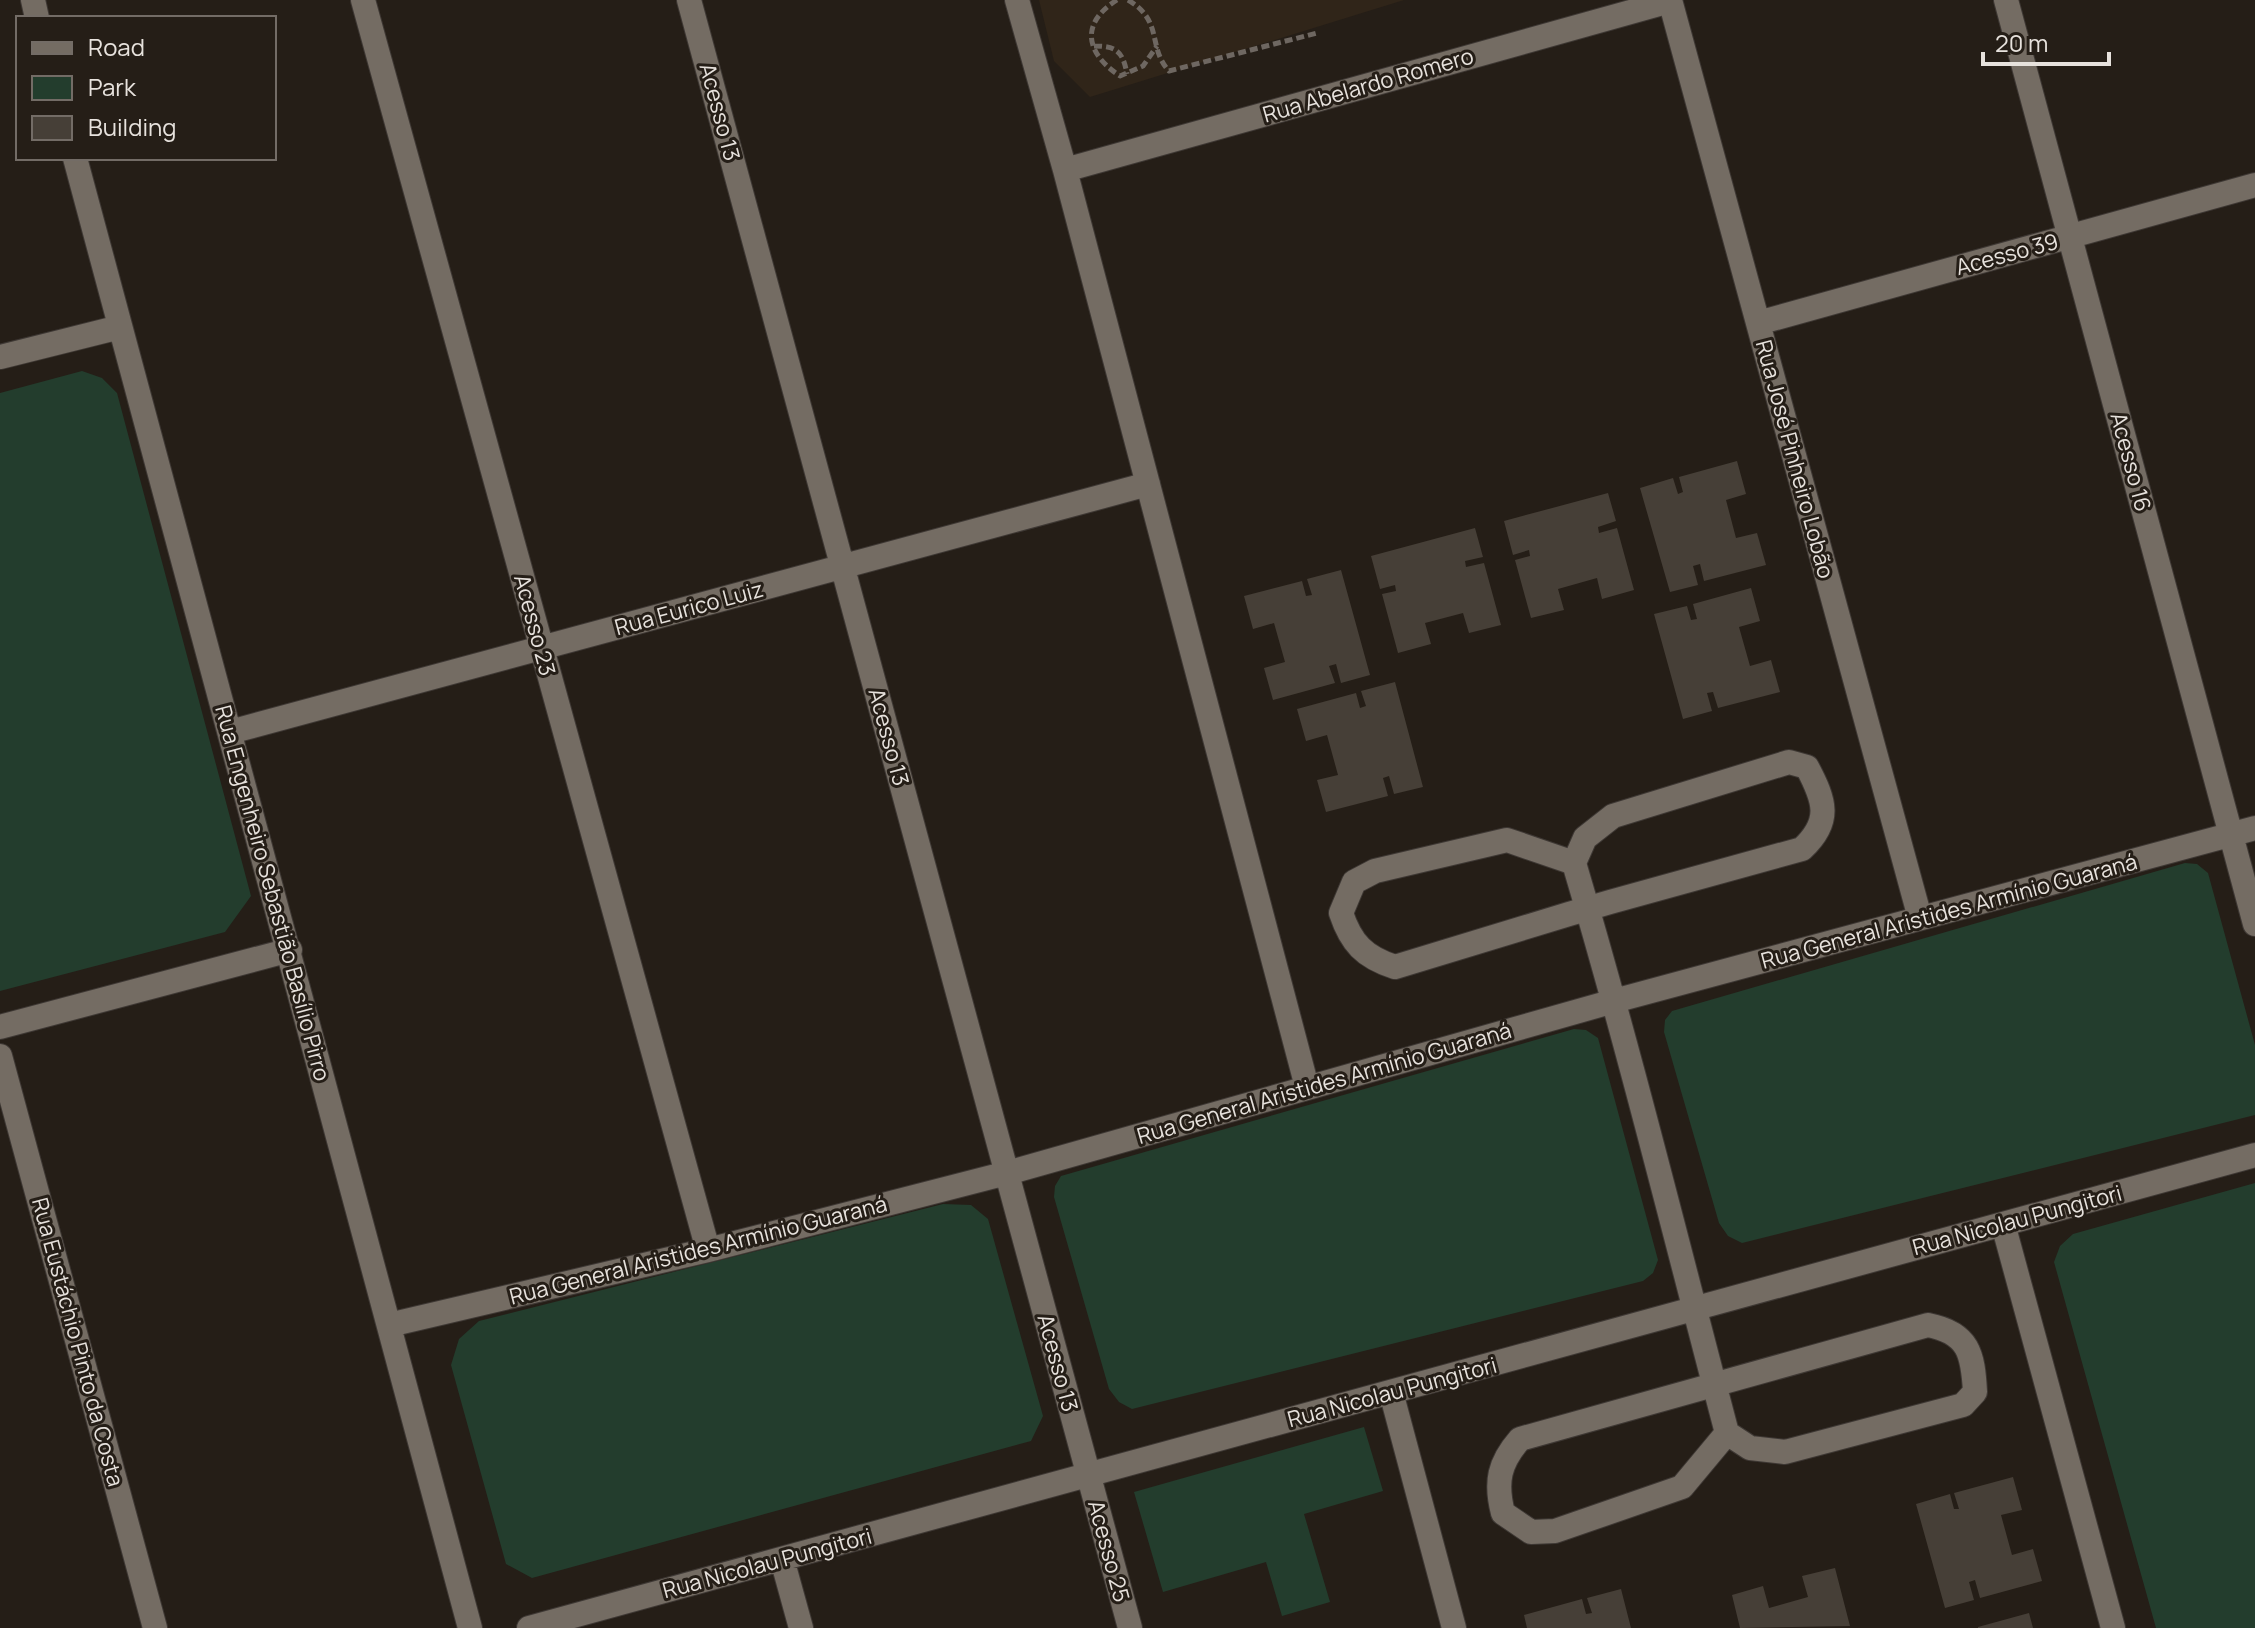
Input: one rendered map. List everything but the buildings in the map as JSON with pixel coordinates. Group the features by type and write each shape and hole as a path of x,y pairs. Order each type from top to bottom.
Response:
{"street":[{"name":"Acesso 23","path":"363,0 708,1250"},
{"name":"Acesso 13","path":"689,0 1088,1475"},
{"path":"1017,0 1065,170 1307,1087"},
{"name":"Rua Abelardo Romero","path":"1065,170 1670,0"},
{"name":"Rua José Pinheiro Lobão","path":"1670,0 1920,918"},
{"name":"Acesso 16","path":"2006,0 2255,924"},
{"name":"Rua Engenheiro Sebastião Basílio Pirro","path":"76,160 470,1628"},
{"name":"Acesso 39","path":"1758,323 2255,185"},
{"path":"0,357 120,327"},
{"name":"Rua Eurico Luiz","path":"230,732 1148,484"},
{"path":"1574,863 1507,840 1375,871 1354,882 1341,913 1350,938 1371,959 1395,967 1587,909 1802,849 1816,836 1823,819 1819,791 1807,767 1789,762 1613,816 1585,838 1574,863 1587,909 1614,1001 1696,1308 1715,1387 1727,1433 1750,1448 1785,1452 1963,1405 1975,1392 1974,1365 1962,1339 1947,1329 1928,1325 1715,1387 1520,1439 1504,1458 1497,1488 1503,1513 1531,1532 1555,1531 1682,1487 1727,1433"},
{"name":"Rua General Aristides Armínio Guaraná","path":"389,1325 708,1250 1007,1173 1614,1001 2255,828"},
{"path":"0,1027 290,950"},
{"name":"Rua Eustáchio Pinto da Costa","path":"0,1056 155,1628"},
{"name":"Rua Nicolau Pungitori","path":"529,1628 2255,1155"},
{"path":"2003,1224 2113,1628"},
{"path":"1391,1392 1454,1628"},
{"name":"Acesso 25","path":"1088,1475 1130,1628"},
{"path":"782,1559 801,1628"}],"path":[{"path":"1117,0 1101,10 1093,21 1097,57 1120,76 1143,66 1157,46"},
{"path":"1128,0 1148,15 1157,46 1169,71 1317,33"},
{"path":"1094,46 1117,49 1124,56 1127,74"}],"shaded area":[{"path":"1039,0 1404,0 1090,97 1054,61"}],"green space":[{"path":"82,371 102,378 117,393 251,896 225,932 0,991 0,393"},
{"path":"2185,863 2197,864 2208,873 2255,1045 2255,1115 1742,1243 1728,1236 1719,1223 1664,1032 1665,1020 1672,1011"},
{"path":"1574,1029 1586,1030 1598,1038 1658,1260 1653,1273 1643,1281 1132,1409 1119,1402 1109,1389 1054,1197 1055,1186 1061,1176"},
{"path":"2255,1183 2255,1628 2156,1628 2054,1262 2060,1246 2073,1234"},
{"path":"943,1204 971,1205 988,1219 1043,1416 1031,1441 532,1578 506,1564 451,1365 459,1339 479,1321"},
{"path":"1364,1427 1383,1491 1304,1514 1330,1602 1282,1616 1266,1562 1163,1592 1134,1492"}]}
